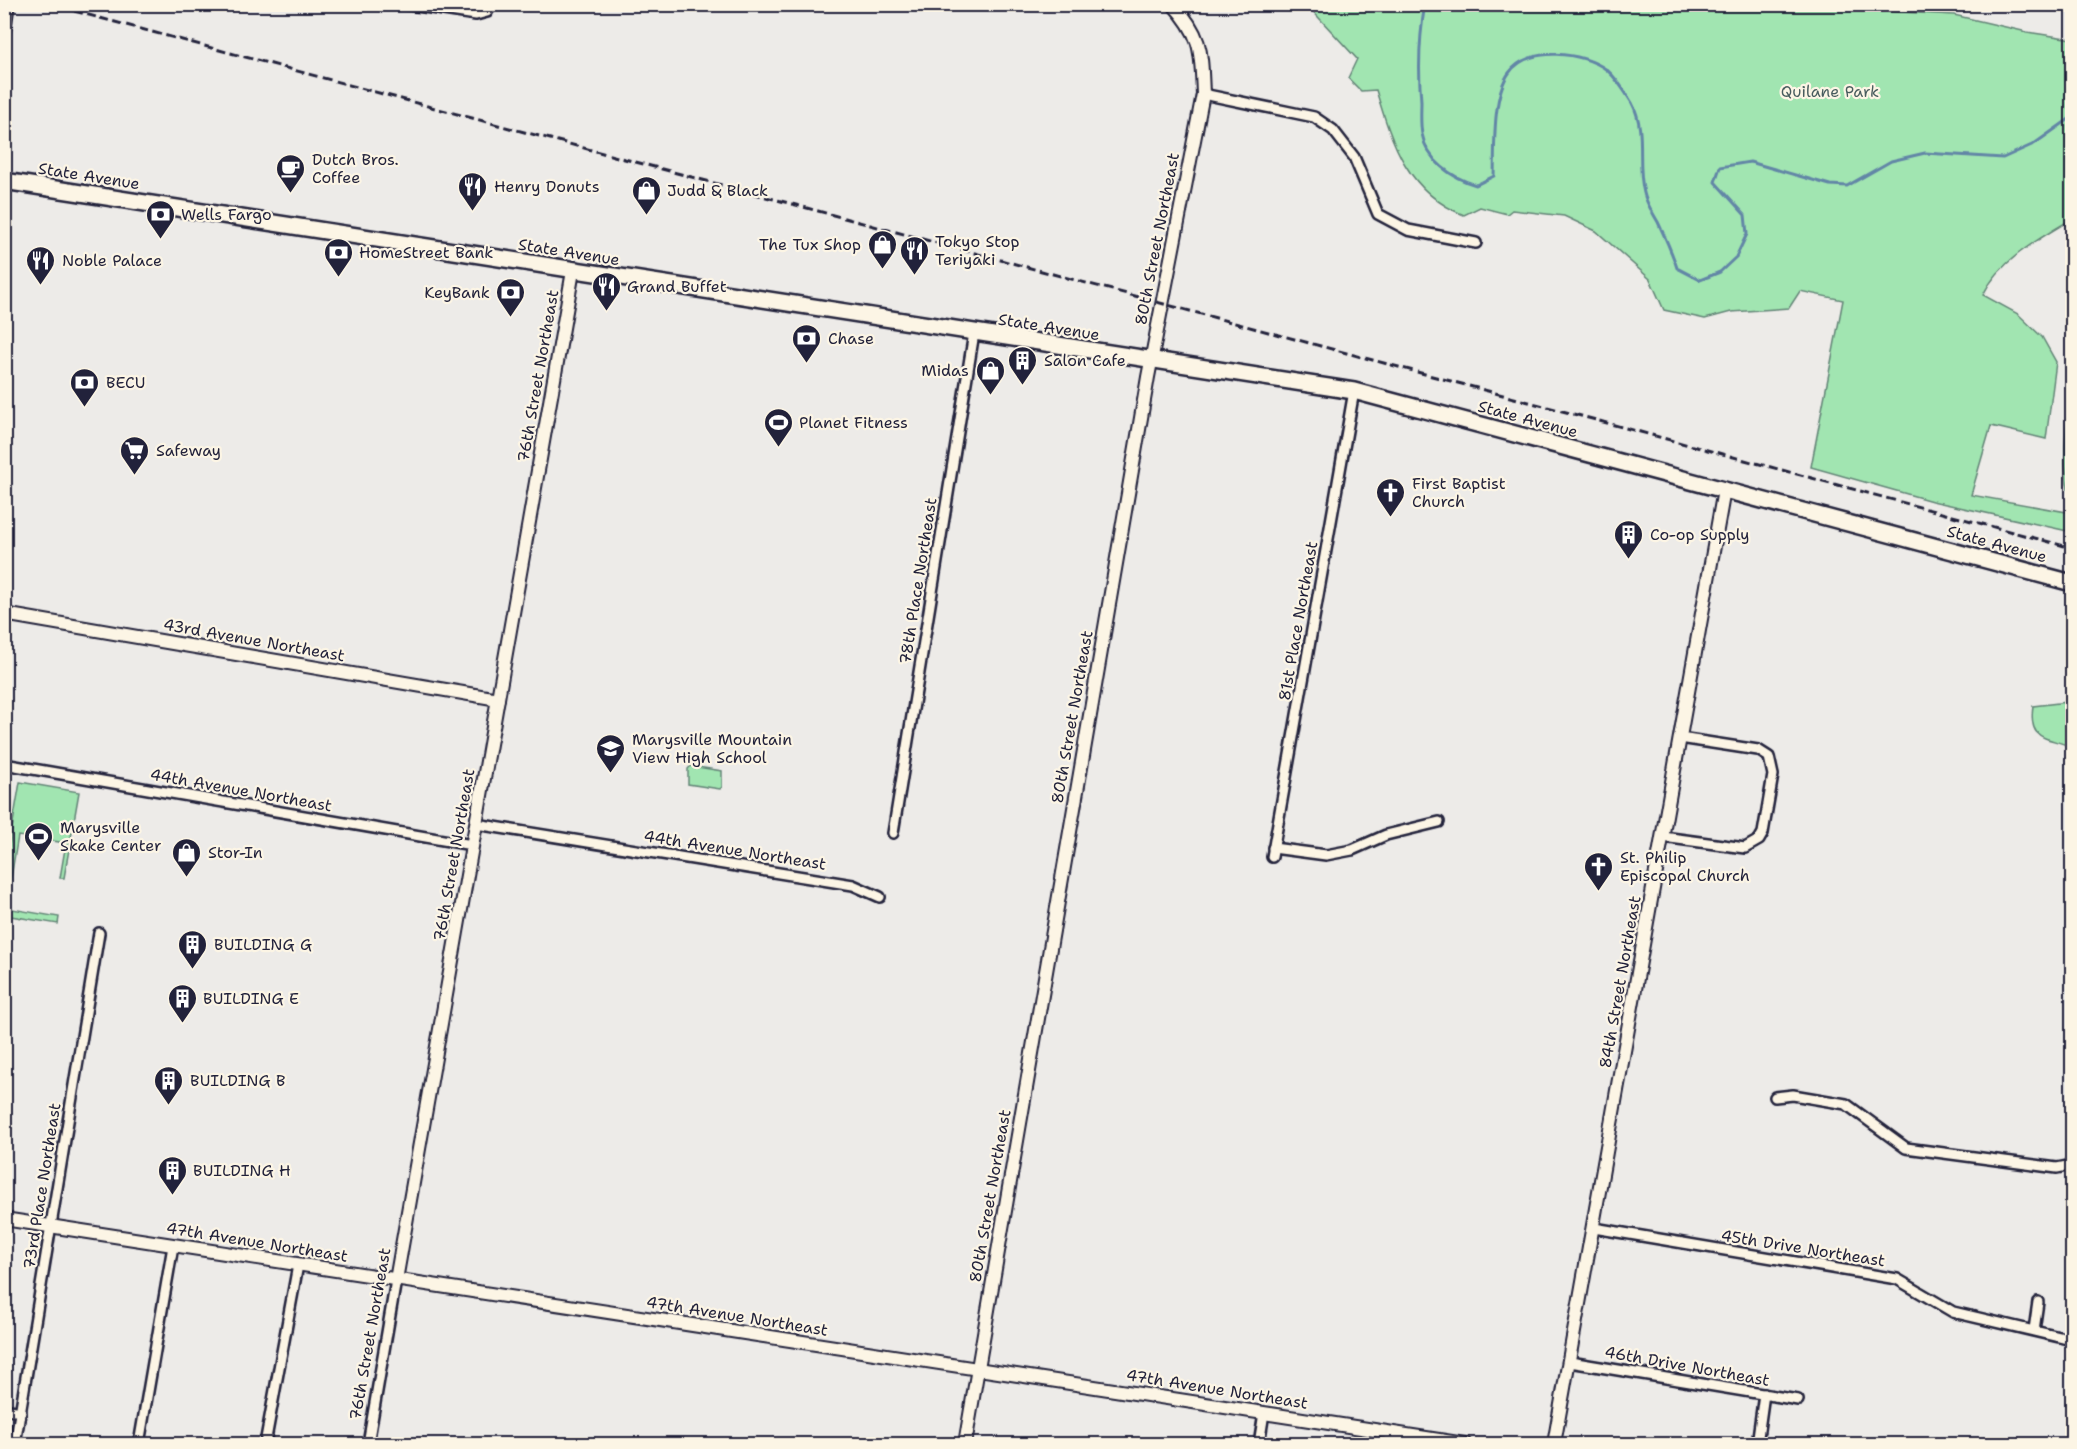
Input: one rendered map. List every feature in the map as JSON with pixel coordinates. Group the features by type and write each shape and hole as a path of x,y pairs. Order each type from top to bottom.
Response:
{"main road":[{"name":"State Avenue","path":"4,181 1354,391 2073,583"}],"street":[{"path":"4,30 8,4"},
{"path":"404,4 476,15 489,8"},
{"name":"80th Street Northeast","path":"964,1444 1151,361 1203,94 1201,52 1197,38 1190,23 1173,4"},
{"path":"1203,94 1314,117 1333,129 1354,158 1378,214 1408,230 1476,243"},
{"name":"76th Street Northeast","path":"368,1444 573,271"},
{"name":"78th Place Northeast","path":"893,833 974,333"},
{"name":"81st Place Northeast","path":"1354,391 1272,852 1326,855 1352,850 1386,835 1439,822"},
{"name":"84th Street Northeast","path":"1554,1444 1724,490"},
{"name":"43rd Avenue Northeast","path":"4,614 498,699"},
{"path":"1663,837 1737,848 1753,845 1763,833 1773,775 1772,762 1758,750 1680,738"},
{"name":"44th Avenue Northeast","path":"4,764 472,845"},
{"name":"44th Avenue Northeast","path":"476,824 853,885 880,897"},
{"name":"73rd Place Northeast","path":"15,1444 99,933"},
{"path":"1775,1097 1793,1095 1846,1104 1906,1148 2057,1168 2073,1165"},
{"name":"47th Avenue Northeast","path":"4,1220 1465,1444"},
{"name":"45th Drive Northeast","path":"1594,1228 1898,1279 1953,1312 2073,1340"},
{"path":"139,1444 173,1246"},
{"path":"265,1444 298,1265"},
{"path":"2034,1330 2038,1302"},
{"name":"46th Drive Northeast","path":"1570,1362 1798,1400"},
{"path":"1757,1444 1764,1394"},
{"path":"4,1409 21,1412"},
{"path":"1259,1444 1264,1413"}],"green space":[{"name":"Quilane Park","path":"1307,5 1838,5 1884,11 1954,15 2027,32 2072,39 2072,219 2034,242 2010,261 1990,282 1983,295 2018,314 2042,337 2056,362 2046,439 1991,426 1971,495 2072,513 2072,532 1932,501 1811,467 1843,300 1800,291 1789,308 1731,312 1705,319 1664,310 1650,279 1596,231 1564,216 1512,210 1507,214 1480,207 1464,215 1445,206 1429,194 1405,164 1396,147 1376,90 1361,91 1348,78 1357,59"},
{"path":"2072,376 2072,506 2065,458 2066,425"},
{"path":"2072,696 2072,747 2041,736 2033,726 2032,718 2033,706 2067,702"},
{"path":"691,766 722,771 722,787 720,789 688,784 688,769"},
{"path":"20,782 79,792 64,878 60,878 66,843 18,836 6,908 59,917 58,924 5,915 5,869"}],"waterway":[{"path":"1425,4 1420,52 1421,126 1425,144 1435,160 1458,178 1476,185 1494,176 1497,108 1509,73 1518,64 1542,55 1571,56 1597,64 1607,70 1617,81 1632,103 1639,125 1641,171 1645,197 1666,239 1677,268 1700,280 1720,272 1736,257 1747,234 1745,215 1715,182 1720,167 1750,162 1830,185 1847,186 1891,161 1925,153 2003,158 2034,144 2072,117"}],"railway":[{"path":"48,4 2072,548"}],"place":[{"name":"Dutch Bros. Coffee","path":"291,194"},
{"name":"Henry Donuts","path":"473,212"},
{"name":"Judd & Black","path":"646,216"},
{"name":"Wells Fargo","path":"160,240"},
{"name":"The Tux Shop","path":"882,270"},
{"name":"Tokyo Stop Teriyaki","path":"914,276"},
{"name":"HomeStreet Bank","path":"338,278"},
{"name":"Noble Palace","path":"41,286"},
{"name":"Grand Buffet","path":"606,312"},
{"name":"KeyBank","path":"511,318"},
{"name":"Chase","path":"807,364"},
{"name":"Salon Cafe","path":"1023,386"},
{"name":"Midas","path":"990,396"},
{"name":"BECU","path":"85,408"},
{"name":"Planet Fitness","path":"778,448"},
{"name":"Safeway","path":"135,476"},
{"name":"First Baptist Church","path":"1391,518"},
{"name":"Co-op Supply","path":"1629,560"},
{"name":"Marysville Mountain View High School","path":"611,774"},
{"name":"Marysville Skake Center","path":"39,862"},
{"name":"Stor-In","path":"187,878"},
{"name":"St. Philip Episcopal Church","path":"1599,892"},
{"name":"BUILDING G","path":"193,970"},
{"name":"BUILDING E","path":"182,1024"},
{"name":"BUILDING B","path":"169,1106"},
{"name":"BUILDING H","path":"172,1196"}]}
